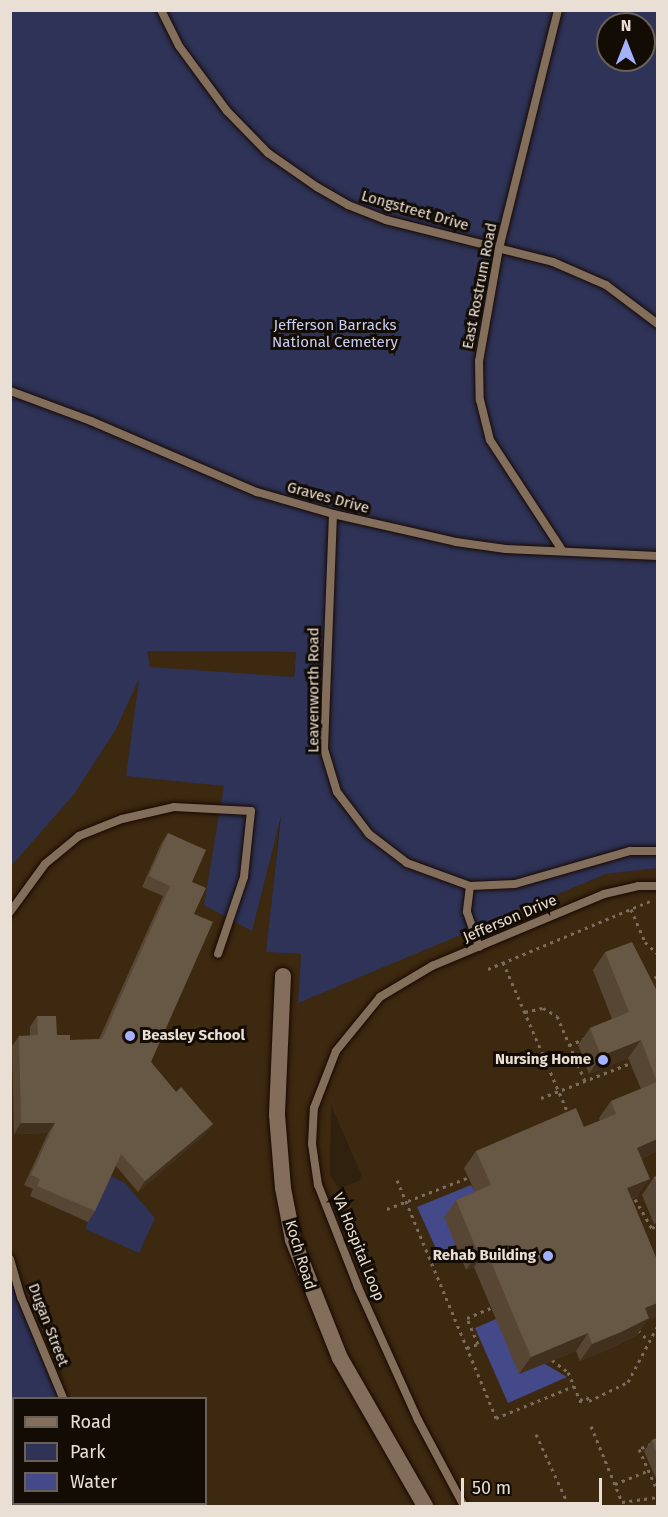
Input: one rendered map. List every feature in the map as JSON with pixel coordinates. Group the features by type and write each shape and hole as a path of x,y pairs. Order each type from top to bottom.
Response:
{"street":[{"name":"Koch Road","path":"283,976 277,1115 283,1188 293,1240 339,1358 425,1506"}],"lane":[{"name":"Longstreet Drive","path":"161,10 179,46 227,111 268,153 317,187 348,205 386,220 553,262 606,285 657,324"},
{"name":"East Rostrum Road","path":"558,10 499,248 479,361 480,400 490,440 562,550"},
{"name":"Graves Drive","path":"10,391 91,420 257,492 333,514 456,542 506,549 657,556"},
{"name":"Leavenworth Road","path":"333,514 324,749 337,792 369,834 407,863 440,878 470,886 515,884 630,851 657,852"},
{"path":"10,912 45,864 79,836 122,819 174,807 251,811 244,877 218,954"},
{"path":"470,886 467,912 479,947"},
{"name":"Jefferson Drive","path":"380,997 432,966 604,894 638,886 657,886"},
{"name":"VA Hospital Loop","path":"380,997 336,1051 314,1108 312,1144 318,1185 400,1379 464,1506"},
{"name":"Dugan Street","path":"10,1259 21,1297 63,1397"}],"path":[{"path":"488,969 657,898"},
{"path":"630,909 645,942 657,954"},
{"path":"503,962 573,1123"},
{"path":"645,982 657,976"},
{"path":"525,1012 543,1008 552,1011 585,1081"},
{"path":"569,1045 588,1037"},
{"path":"541,1098 630,1063"},
{"path":"387,1209 470,1176"},
{"path":"397,1180 496,1418 574,1386"},
{"path":"635,1199 652,1228 657,1225"},
{"path":"467,1348 478,1344 468,1318 491,1308"},
{"path":"635,1324 647,1339"},
{"path":"552,1360 568,1372 580,1401 587,1397 589,1401 628,1382 647,1339 657,1325"},
{"path":"591,1426 622,1502 657,1497"},
{"path":"536,1434 569,1506"},
{"path":"657,1441 639,1449 657,1492"},
{"path":"615,1484 648,1471"}],"shaded area":[{"path":"11,649 296,652 267,952 301,954 298,1002 606,874 657,868 657,1506 11,1506"}],"green space":[{"name":"Jefferson Barracks National Cemetery","path":"10,11 657,11 657,868 606,874 298,1003 301,954 266,952 281,816 252,931 204,905 224,786 126,776 139,679 116,729 75,793 13,864 11,863","holes":["147,651 296,652 294,677 150,667"]},
{"path":"109,1175 125,1183 155,1218 139,1253 85,1229"},
{"path":"10,1279 62,1397 12,1397 12,1505 147,1506 11,1506"}],"water":[{"path":"526,1168 445,1217 456,1245 438,1253 417,1207 471,1185 474,1190"},
{"path":"496,1319 545,1364 567,1377 508,1403 475,1328"}],"pier":[{"path":"331,1105 361,1174 360,1180 339,1189 330,1175"}],"building":[{"name":"Beasley School","path":"168,833 206,850 192,882 206,888 194,914 213,922 151,1062 176,1092 181,1087 213,1124 145,1181 121,1154 95,1211 37,1186 40,1179 31,1175 55,1123 21,1123 19,1036 38,1035 37,1016 56,1016 57,1035 70,1035 70,1040 102,1039 170,886 149,876"},
{"path":"632,942 657,991 657,1082 641,1040 601,1056 590,1028 629,1012 605,952"},
{"name":"Rehab Building","path":"657,1082 657,1139 637,1148 650,1179 627,1188 657,1260 657,1303 645,1308 649,1318 621,1332 592,1344 588,1333 531,1357 486,1250 478,1253 456,1200 491,1185 476,1151 576,1108 584,1127 616,1114 611,1101"},
{"path":"657,1438 657,1454 652,1440"}],"place":[{"name":"Beasley School","path":"130,1036"},
{"name":"Nursing Home","path":"603,1060"},
{"name":"Rehab Building","path":"548,1256"}]}
